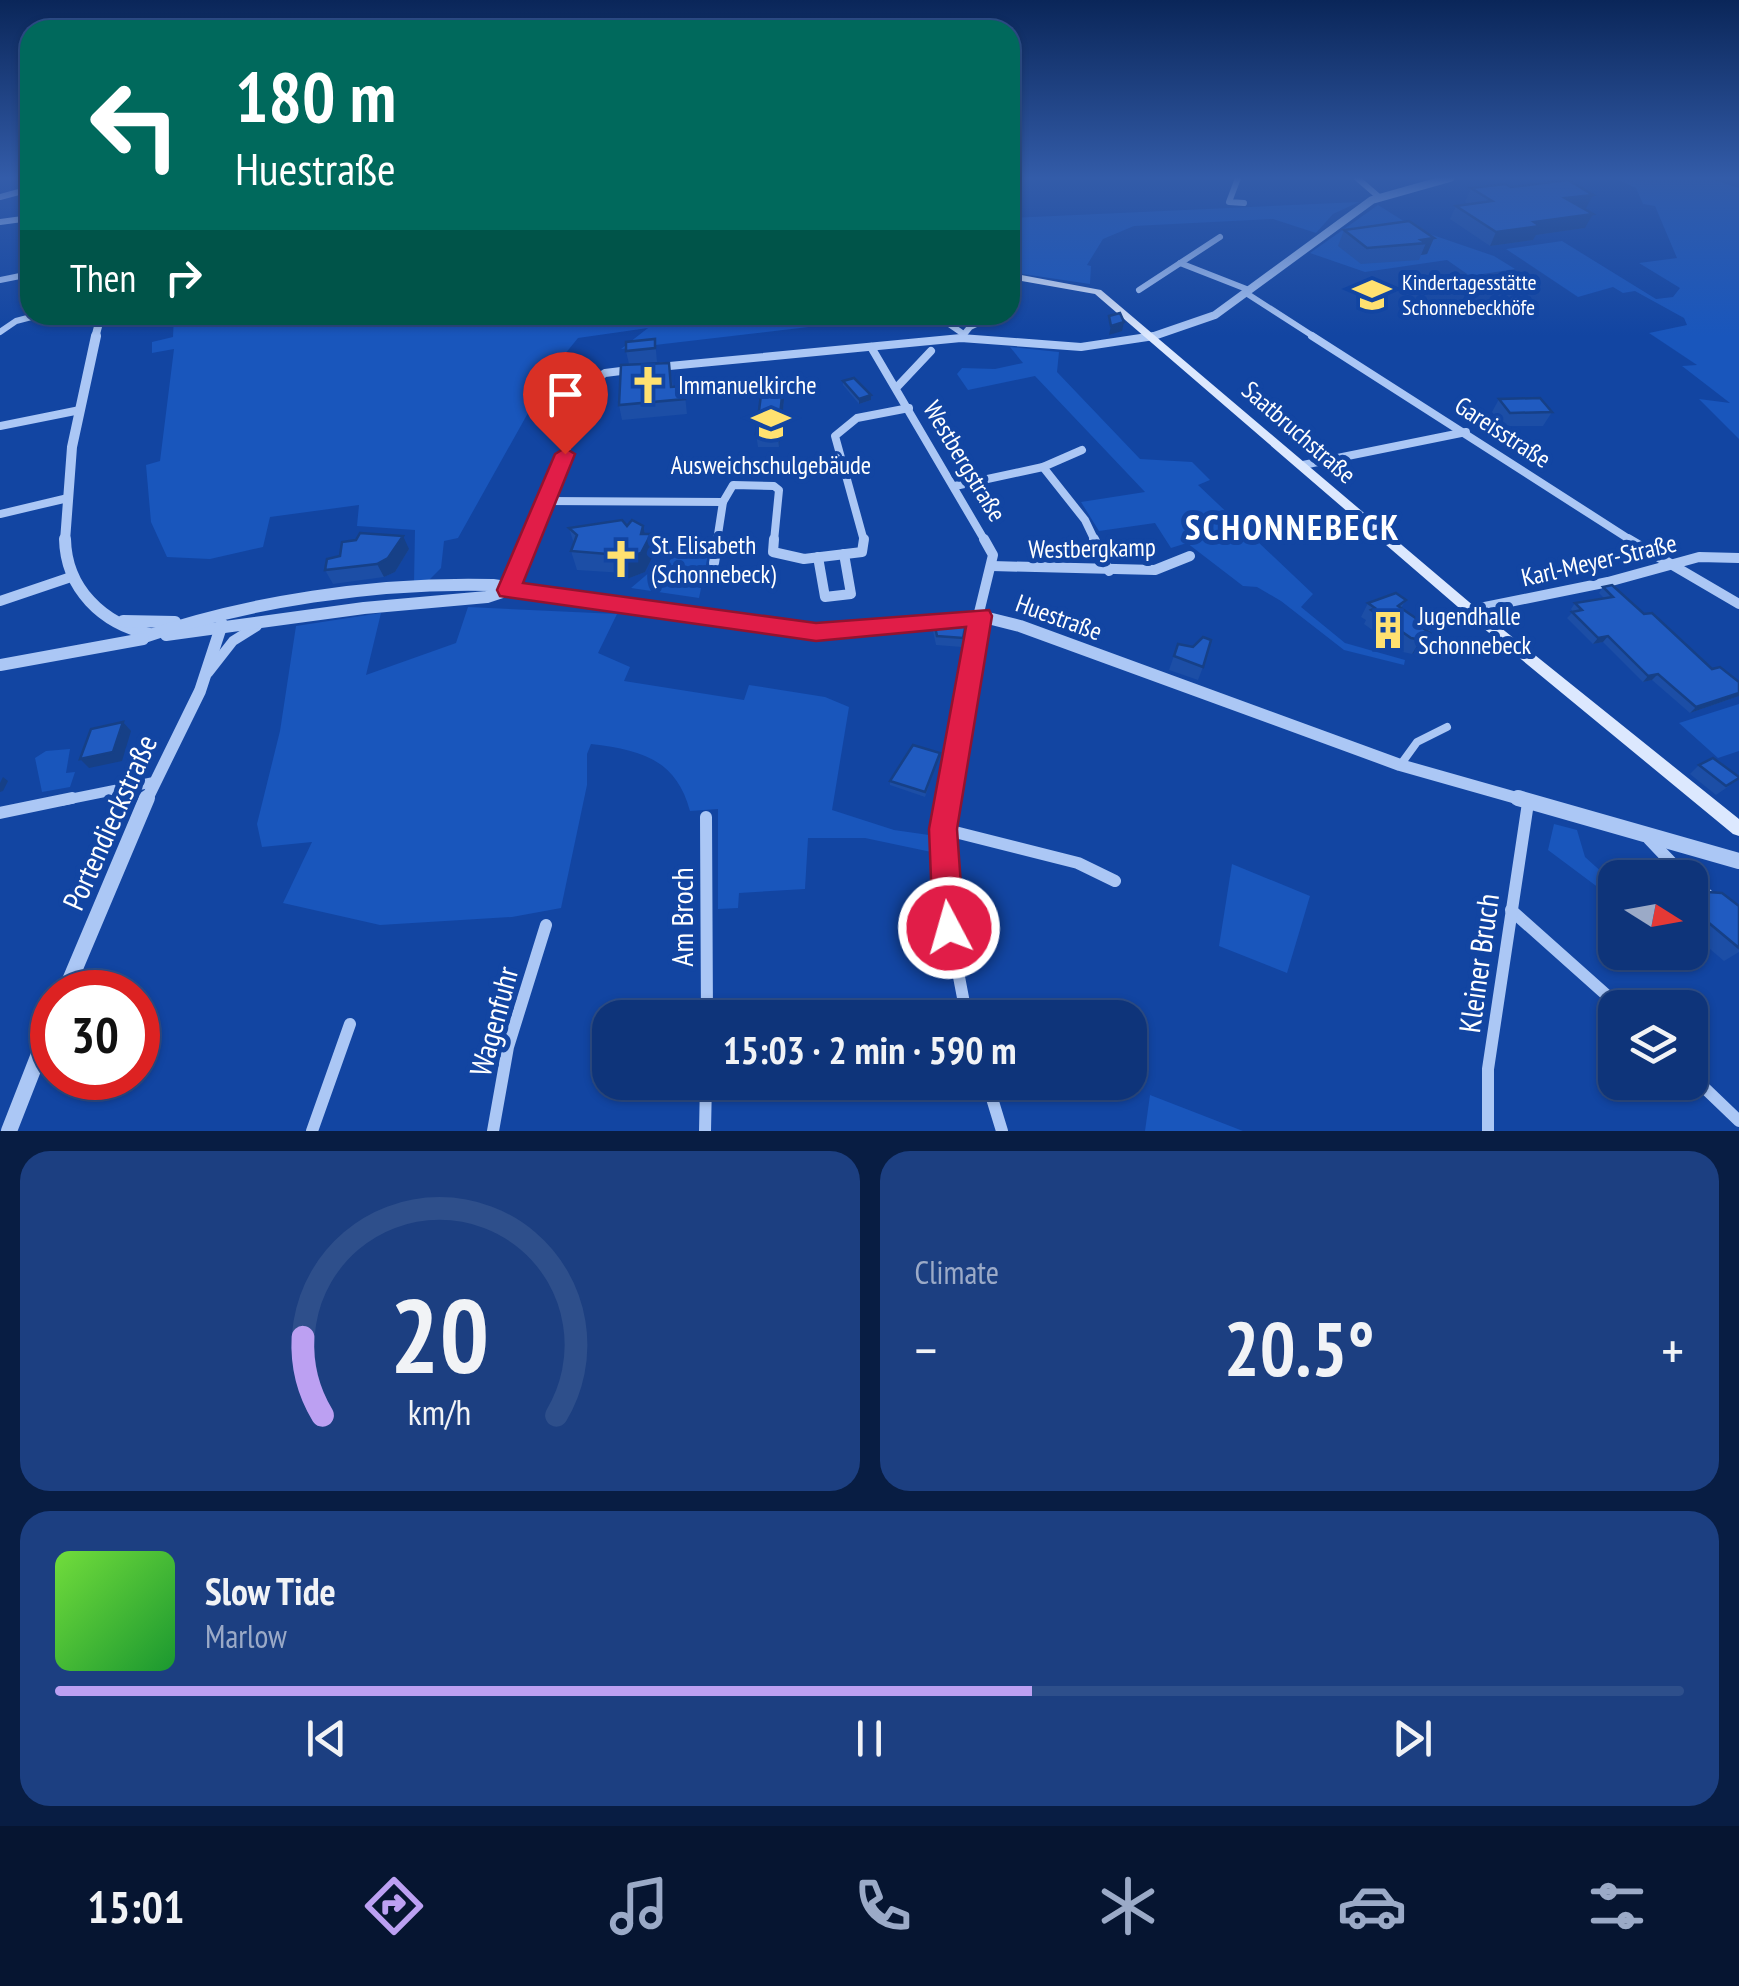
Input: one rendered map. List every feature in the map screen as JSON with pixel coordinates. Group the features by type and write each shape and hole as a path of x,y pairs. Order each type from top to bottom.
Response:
{"main road":[{"name":"Saatbruchstraße","path":"1020,278 1088,288 1154,336 1470,610 1739,830"}],"street":[{"path":"508,590 600,375 961,335 1081,347 1154,336 1206,320 1331,231"},
{"path":"1139,290 1220,237"},
{"name":"Gareisstraße","path":"1180,263 1248,291 1670,565 1739,604"},
{"path":"99,325 80,410 68,498 71,578 83,597 132,630 180,634"},
{"path":"948,325 961,335"},
{"path":"961,335 978,325"},
{"name":"Westbergstraße","path":"870,347 898,386 986,536 994,555 992,566"},
{"name":"Westbergstraße","path":"898,386 932,350"},
{"path":"714,564 723,502 732,485 774,486 779,490 773,552 794,559 844,554 866,547 835,445 836,432 856,418 910,408"},
{"path":"0,426 80,410"},
{"path":"1303,465 1466,432"},
{"path":"955,486 1043,466 1082,450"},
{"path":"1043,466 1084,520 1108,571"},
{"path":"0,514 68,498"},
{"path":"546,502 723,502"},
{"path":"818,557 825,596 851,594 844,554"},
{"name":"Westbergkamp","path":"992,566 1108,571 1174,566 1190,556"},
{"name":"Karl-Meyer-Straße","path":"1470,610 1699,557 1739,558"},
{"path":"964,1000 949,928 943,829 992,566"},
{"path":"0,601 71,578"},
{"name":"Huestraße","path":"222,622 424,585 493,585 816,632 980,616 1020,626 1400,765 1739,860"},
{"name":"Huestraße","path":"222,622 260,624 364,608 488,597 508,590"},
{"path":"138,640 194,620"},
{"path":"118,621 222,622"},
{"path":"0,664 180,634 222,622"},
{"name":"Portendieckstraße","path":"74,970 154,782 206,675 222,622"},
{"name":"Portendieckstraße","path":"206,675 233,641 260,624"},
{"path":"1400,765 1418,742 1447,728"},
{"path":"0,813 154,782"},
{"name":"Kleiner Bruch","path":"1488,1131 1488,1069 1528,803"},
{"name":"Am Broch","path":"706,817 707,1000"},
{"path":"943,829 1078,863 1115,881"},
{"path":"1648,837 1665,860"},
{"path":"1708,895 1727,910"},
{"path":"1511,910 1601,990"},
{"name":"Wagenfuhr","path":"493,1131 508,1047 546,925"},
{"path":"312,1131 350,1024"},
{"path":"8,1130 30,1076"},
{"path":"1708,1091 1739,1121"},
{"path":"705,1131 706,1100"},
{"path":"993,1100 1002,1131"}],"shaded area":[{"path":"1020,231 1123,231 1103,239 1087,265 1091,266 1090,284 1020,274"},
{"path":"1341,231 1420,231 1494,256 1515,269 1470,276 1447,260 1365,272 1310,253"},
{"path":"1665,231 1739,231 1739,439 1699,399 1730,403 1682,366 1697,365 1649,333 1687,325 1684,318 1635,291 1623,293 1613,287 1578,297 1506,249 1562,241 1656,299 1673,297 1680,288 1639,263 1677,258"},
{"path":"174,325 825,325 621,349 648,328 578,338 552,370 458,538 444,541 441,568 429,580 414,582 415,530 357,526 359,505 270,517 263,547 210,559 167,557 151,522 146,465 160,461 174,349 152,353 152,342 173,337"},
{"path":"1010,347 1059,352 1057,372 1140,459 1192,462 1210,480 1198,485 1313,594 1301,607 1345,643 1405,660 1404,665 1344,650 1281,601 1257,587 1243,586 1187,543 1171,548 1155,523 1099,531 1081,502 1145,492 1035,376 968,390 957,374 962,368 995,369 1023,363"},
{"path":"693,545 710,545 699,598 631,588 651,571 666,571 670,560"},
{"path":"468,607 617,614 598,653 630,667 624,681 744,700 749,685 825,697 849,707 832,810 894,830 936,836 936,853 865,838 808,838 805,889 739,893 738,908 718,909 718,809 690,811 676,779 654,760 591,744 587,754 587,785 561,908 512,917 380,925 283,903 312,842 262,847 257,824 280,731 296,626 381,613 366,675 456,643"},
{"path":"1739,704 1739,751 1718,758 1679,723"},
{"path":"70,749 66,773 75,772 70,787 42,792 35,758 46,751"},
{"path":"1554,824 1577,830 1585,857 1598,869 1598,887 1548,850"},
{"path":"1232,864 1310,896 1287,973 1219,946"},
{"path":"1150,1095 1243,1131 1145,1131"}],"building":[{"path":"1345,231 1423,231 1434,238 1421,240 1426,243 1367,248"},
{"path":"1120,313 1124,322 1111,326 1109,316"},
{"path":"655,339 655,348 626,351 626,342"},
{"path":"669,363 671,387 684,386 685,399 619,405 621,365"},
{"path":"854,378 871,395 859,399 843,381"},
{"name":"Ausweichschulgebäude","path":"762,387 783,387 778,434 756,434"},
{"path":"1540,398 1552,412 1510,413 1499,399"},
{"path":"622,520 627,526 632,520 643,526 641,534 651,534 641,553 622,560 619,555 571,551 577,535 569,528"},
{"path":"360,533 403,536 388,558 377,564 325,570 327,559 340,556 342,542 356,540"},
{"path":"1612,585 1644,614 1652,613 1712,669 1720,667 1739,682 1739,693 1696,707 1658,674 1648,676 1608,636 1598,638 1572,612 1582,610 1575,603 1613,597 1603,587"},
{"path":"1396,593 1406,600 1398,606 1417,619 1425,613 1435,620 1424,629 1430,633 1421,640 1411,638 1371,610 1375,608 1368,603"},
{"path":"934,622 966,623 963,638 937,636"},
{"path":"1203,637 1211,640 1203,667 1174,656 1178,644 1193,647"},
{"path":"123,722 113,752 80,759 91,729"},
{"path":"913,745 940,753 925,792 890,781"},
{"path":"1713,758 1739,778 1726,786 1699,765"},
{"path":"1708,892 1722,893 1739,906 1739,948 1708,922"}],"place":[{"name":"Kindertagesstätte Schonnebeckhöfe","path":"1372,295"},
{"name":"Immanuelkirche","path":"648,385"},
{"name":"Ausweichschulgebäude","path":"771,424"},
{"name":"St. Elisabeth (Schonnebeck)","path":"621,559"},
{"name":"Jugendhalle Schonnebeck","path":"1388,630"}],"district":[{"name":"SCHONNEBECK","path":"1293,527"}],"route":[{"path":"565,454 508,590 816,632 980,616 943,829 949,928"}]}
